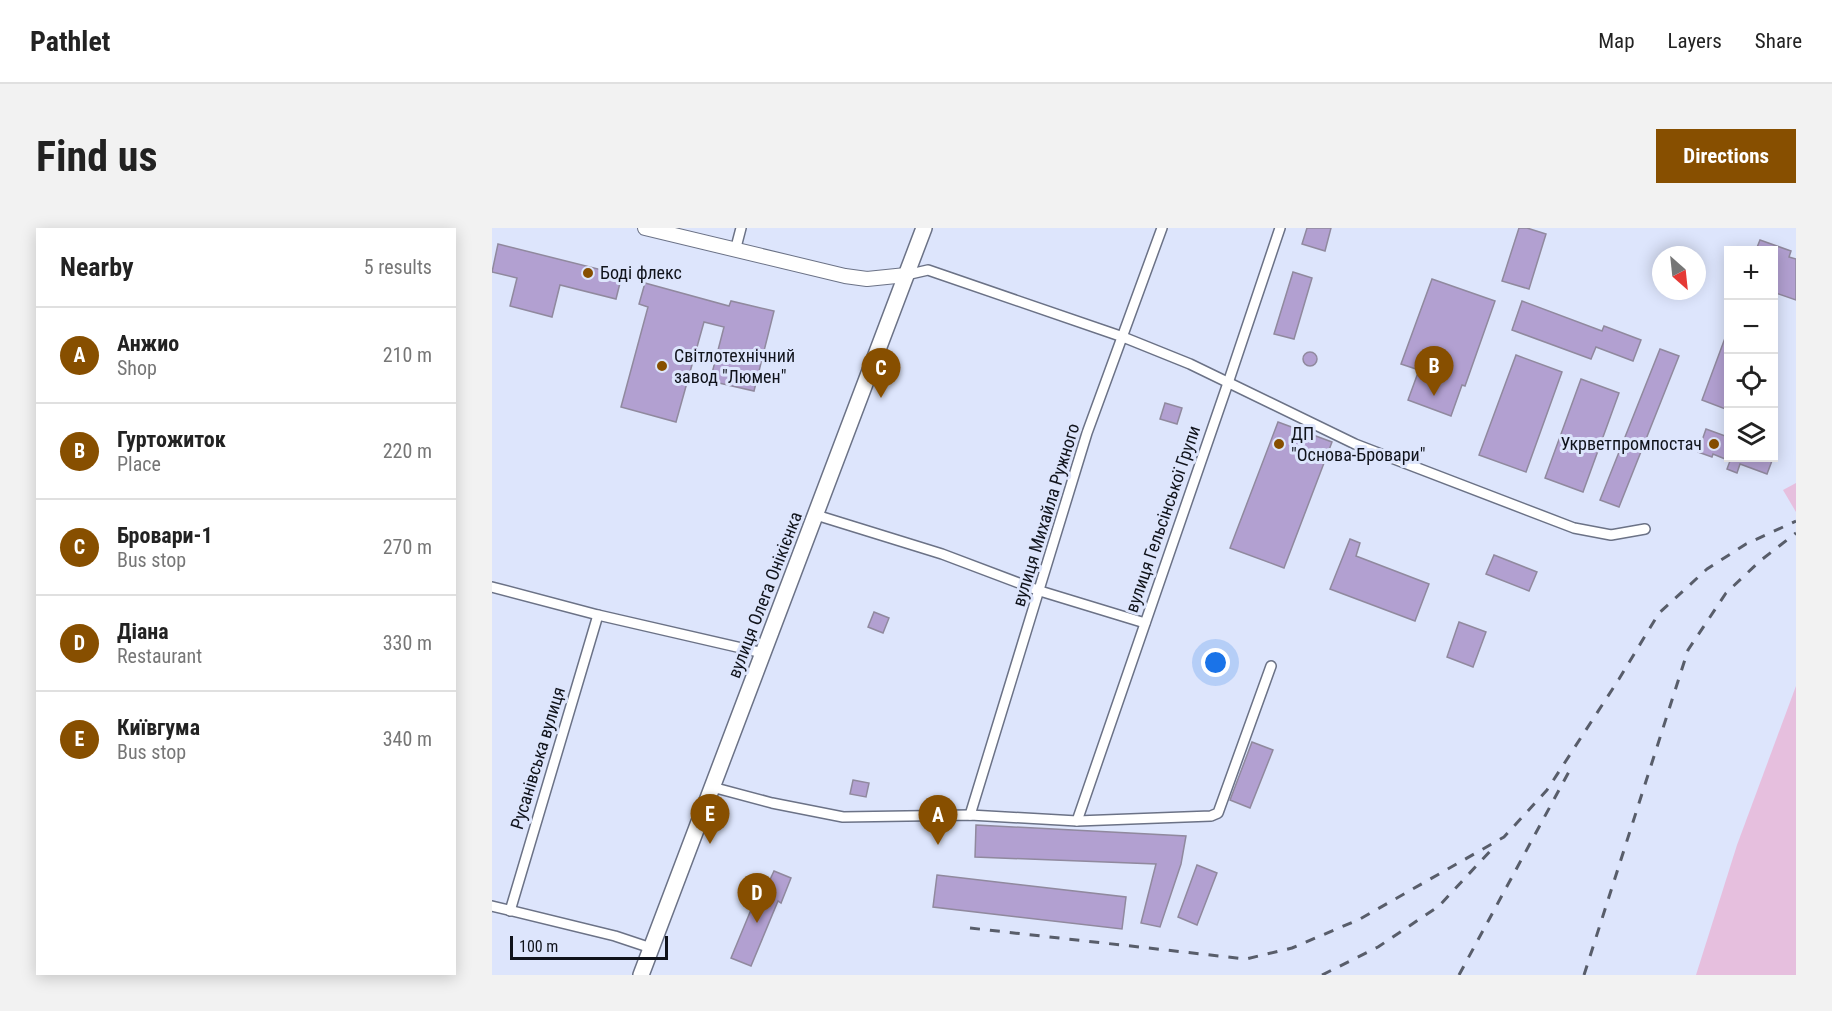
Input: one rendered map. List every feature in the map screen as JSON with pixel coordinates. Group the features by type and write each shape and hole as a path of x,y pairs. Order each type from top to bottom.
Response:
{"main road":[{"name":"вулиця Олега Онікієнка","path":"641,975 924,228"}],"street":[{"path":"645,228 845,276 867,279 928,270 1123,337 1190,364 1355,444 1574,528 1611,535 1645,529"},
{"path":"735,250 741,228"},
{"name":"вулиця Михайла Ружного","path":"970,815 1087,433 1162,228"},
{"name":"вулиця Гельсінської Групи","path":"1077,821 1280,228"},
{"path":"816,515 942,554 1040,591 1145,623"},
{"path":"492,587 598,615 764,653"},
{"name":"Русанівська вулиця","path":"510,911 598,615"},
{"path":"712,787 772,803 843,817 970,815 1077,821 1211,816 1218,813 1271,666"},
{"path":"492,906 615,936 651,948"}],"shaded area":[{"path":"1796,483 1796,512 1783,490"},
{"path":"1796,686 1796,975 1696,975 1737,845"}],"building":[{"path":"1307,228 1331,228 1325,251 1302,244"},
{"path":"1519,228 1546,234 1529,289 1502,281"},
{"path":"1760,240 1777,246 1758,246"},
{"path":"498,244 622,275 616,299 560,285 552,317 510,306 517,278 492,272"},
{"path":"1778,246 1791,251 1789,257 1796,259 1796,300 1778,294"},
{"path":"1293,272 1312,278 1294,339 1274,334"},
{"path":"1432,279 1495,301 1465,386 1462,385 1451,416 1408,400 1419,370 1401,364"},
{"name":"Світлотехнічний завод \"Люмен\"","path":"645,283 729,306 731,301 774,311 754,391 710,381 724,327 704,322 676,422 621,407 648,307 639,304"},
{"path":"1522,301 1602,331 1604,326 1641,340 1633,361 1596,347 1591,359 1512,330"},
{"path":"1724,341 1724,408 1702,400"},
{"path":"1660,349 1679,356 1619,507 1600,500"},
{"path":"1307,352 1313,352 1317,359 1313,366 1307,366 1303,362 1303,356"},
{"path":"1516,355 1562,372 1526,472 1479,455"},
{"path":"1581,379 1619,393 1583,492 1545,478"},
{"path":"1165,403 1182,408 1177,424 1160,419"},
{"path":"1278,422 1332,442 1284,568 1230,548"},
{"name":"Укрветпромпостач","path":"1706,429 1724,436 1724,459 1698,452"},
{"name":"Укрветпромпостач","path":"1730,462 1772,462 1767,474 1740,464 1737,473 1727,469"},
{"path":"1350,539 1360,543 1356,556 1429,584 1415,621 1330,589"},
{"path":"1494,555 1537,572 1529,591 1486,574"},
{"path":"874,612 889,618 883,633 868,627"},
{"path":"1459,622 1486,632 1473,667 1447,657"},
{"path":"1252,742 1273,750 1250,808 1230,800"},
{"path":"853,780 869,783 866,797 850,794"},
{"path":"976,825 1186,836 1181,864 1160,927 1141,923 1156,864 975,857"},
{"path":"1197,865 1217,873 1197,925 1178,917"},
{"path":"774,871 791,878 781,903 778,901 751,966 731,958 758,893 763,895"},
{"path":"937,875 1126,897 1122,929 933,907"}],"railway":[{"path":"970,928 1246,959 1292,948 1360,919 1504,837 1547,790 1659,613 1707,569 1746,544 1796,521"},
{"path":"1584,975 1688,650 1726,593 1760,561 1796,533"},
{"path":"1459,975 1572,766"},
{"path":"1322,975 1378,947 1439,906 1493,848"}],"place":[{"name":"Боді флекс","path":"588,273"},
{"name":"Світлотехнічний завод \"Люмен\"","path":"662,366"},
{"name":"Гуртожиток","path":"1434,396"},
{"name":"Бровари-1","path":"881,398"},
{"name":"ДП \"Основа-Бровари\"","path":"1279,444"},
{"name":"Укрветпромпостач","path":"1714,444"},
{"name":"Київгума","path":"710,844"},
{"name":"Анжио","path":"938,845"},
{"name":"Діана","path":"757,923"}]}
